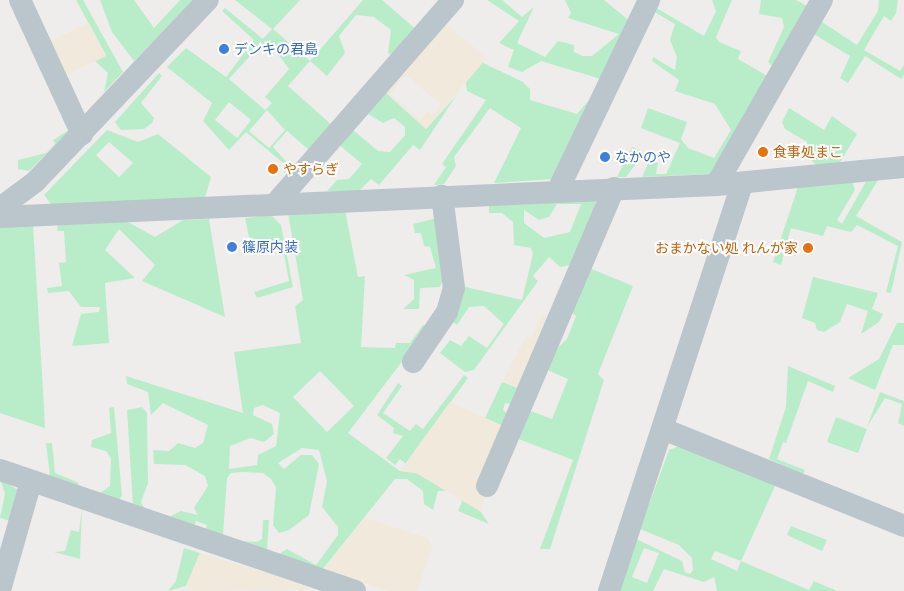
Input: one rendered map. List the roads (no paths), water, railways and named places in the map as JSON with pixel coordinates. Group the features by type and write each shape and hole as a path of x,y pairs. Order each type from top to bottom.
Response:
{"street":[{"path":"20,0 82,134"},
{"path":"0,208 35,182 208,0"},
{"path":"275,204 453,0"},
{"path":"558,190 649,0"},
{"path":"716,184 822,0"},
{"path":"0,217 742,183 904,167"},
{"path":"609,591 742,183"},
{"path":"487,486 614,188"},
{"path":"413,362 447,312 454,288 442,196"},
{"path":"663,429 904,526"},
{"path":"0,470 355,591"},
{"path":"0,590 31,481"}],"place":[{"name":"デンキの君島","path":"224,49"},
{"name":"食事処まこ","path":"763,152"},
{"name":"なかのや","path":"605,157"},
{"name":"やすらぎ","path":"273,169"},
{"name":"篠原内装","path":"232,247"},
{"name":"おまかない処 れんが家","path":"808,248"}]}
